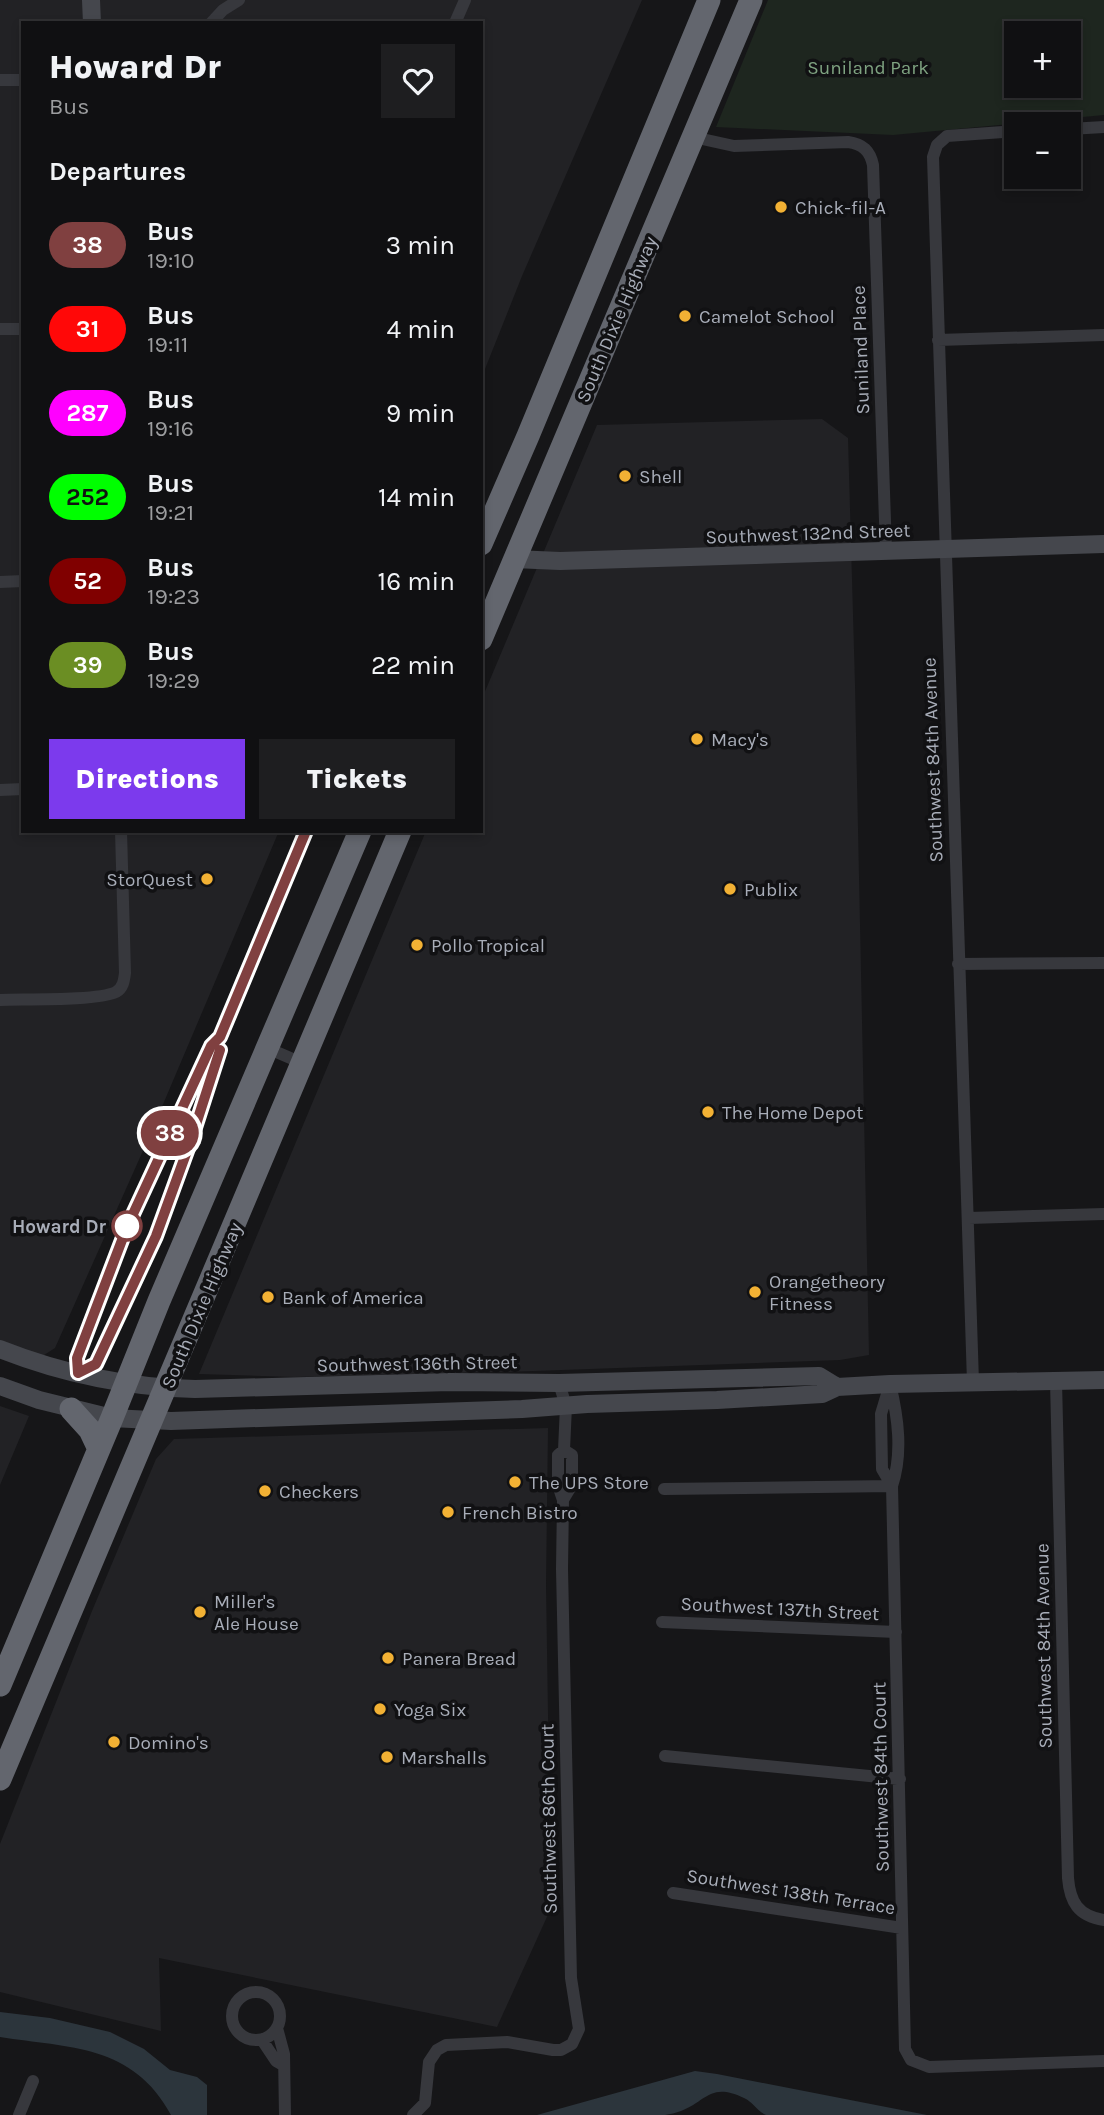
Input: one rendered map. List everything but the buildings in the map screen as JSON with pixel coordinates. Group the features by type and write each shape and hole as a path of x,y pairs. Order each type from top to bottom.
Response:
{"highway":[{"name":"South Dixie Highway","path":"483,539 709,0"},
{"name":"South Dixie Highway","path":"483,634 751,0"},
{"path":"657,122 693,137"},
{"path":"483,545 514,559"},
{"name":"South Dixie Highway","path":"0,1685 359,833"},
{"name":"South Dixie Highway","path":"3,1766 166,1388 399,833"},
{"path":"71,1409 90,1430 99,1449"}],"street":[{"path":"91,0 92,21"},
{"path":"213,21 223,10 239,0"},
{"path":"457,21 465,0"},
{"path":"0,80 21,80"},
{"path":"1081,128 1104,127"},
{"name":"Southwest 84th Avenue","path":"972,1382 969,1218 958,964 933,163 934,151 941,139 958,134 1004,132"},
{"name":"Suniland Place","path":"693,137 734,146 848,142 866,149 873,165 886,551"},
{"path":"0,330 21,329"},
{"path":"938,341 1104,335"},
{"name":"Southwest 132nd Street","path":"514,559 560,561 1104,544"},
{"path":"0,582 21,581"},
{"path":"0,790 21,789"},
{"path":"0,1000 99,996 117,991 124,981 125,973 121,833"},
{"path":"958,964 1104,963"},
{"path":"267,1048 302,1063"},
{"path":"969,1218 1104,1214"},
{"name":"Southwest 136th Street","path":"0,1349 108,1381 166,1388 450,1381 559,1383 819,1376 838,1387"},
{"name":"Southwest 136th Street","path":"0,1386 71,1409 112,1418 152,1420 405,1413 822,1394 838,1387 890,1384 1104,1380"},
{"name":"Southwest 84th Avenue","path":"1056,1381 1068,1878 1070,1895 1076,1908 1087,1916 1104,1920"},
{"path":"559,1383 566,1406"},
{"name":"Southwest 84th Court","path":"890,1384 881,1414 882,1469 892,1486 905,2043 908,2056 916,2064 934,2067 1104,2061"},
{"name":"Southwest 86th Court","path":"413,2115 425,2103 427,2068 432,2055 441,2048 463,2043 507,2042 561,2050 575,2040 579,2029 571,1978 562,1583 563,1500 572,1485 572,1455 564,1450 566,1406"},
{"path":"664,1489 892,1486"},
{"name":"Southwest 137th Street","path":"662,1622 896,1632"},
{"path":"665,1756 900,1779"},
{"name":"Southwest 138th Terrace","path":"673,1893 902,1928"},
{"path":"277,2028 262,2040 245,2038 233,2026 232,2010 241,1996 257,1992 272,1998 280,2012 277,2028 283,2045 285,2115"},
{"path":"262,2040 276,2061 283,2065"},
{"path":"19,2115 33,2081"}],"shaded area":[{"path":"0,0 642,0 522,276 483,374 483,21 21,21 21,833 278,833 150,1135 55,1348 41,1357 0,1343"},
{"path":"822,419 848,438 869,1355 840,1360 534,1371 295,1377 199,1374 425,833 483,833 483,696 597,425"},
{"path":"0,1406 29,1416 0,1485"},
{"path":"548,1428 546,1585 551,1908 497,2027 159,1958 161,2031 0,1992 0,1844 92,1611 156,1459 174,1439"},
{"path":"0,2012 50,2018 110,2032 144,2049 170,2070 197,2077 207,2085 207,2115 171,2115 156,2092 138,2074 97,2054 0,2037"},
{"path":"695,2071 927,2115 766,2115 747,2100 733,2094 716,2092 690,2107 665,2115 537,2115"}],"green space":[{"name":"Suniland Park","path":"768,0 1104,0 1104,115 1081,117 1081,112 1004,112 1004,124 893,135 716,127"}],"bus line":[{"name":"38","path":"220,1050 156,1236 128,1300 96,1364 78,1373 77,1358 127,1227 211,1046 220,1037 305,833"}],"place":[{"name":"Chick-fil-A","path":"781,207"},
{"name":"Camelot School","path":"685,316"},
{"name":"Shell","path":"625,476"},
{"name":"Macy's","path":"697,739"},
{"name":"StorQuest","path":"207,879"},
{"name":"Publix","path":"730,889"},
{"name":"Pollo Tropical","path":"417,945"},
{"name":"The Home Depot","path":"708,1112"},
{"name":"Howard Dr","path":"127,1226"},
{"name":"Orangetheory Fitness","path":"755,1292"},
{"name":"Bank of America","path":"268,1297"},
{"name":"The UPS Store","path":"515,1482"},
{"name":"Checkers","path":"265,1491"},
{"name":"French Bistro","path":"448,1512"},
{"name":"Miller's Ale House","path":"200,1612"},
{"name":"Panera Bread","path":"388,1658"},
{"name":"Yoga Six","path":"380,1709"},
{"name":"Domino's","path":"114,1742"},
{"name":"Marshalls","path":"387,1757"}]}
